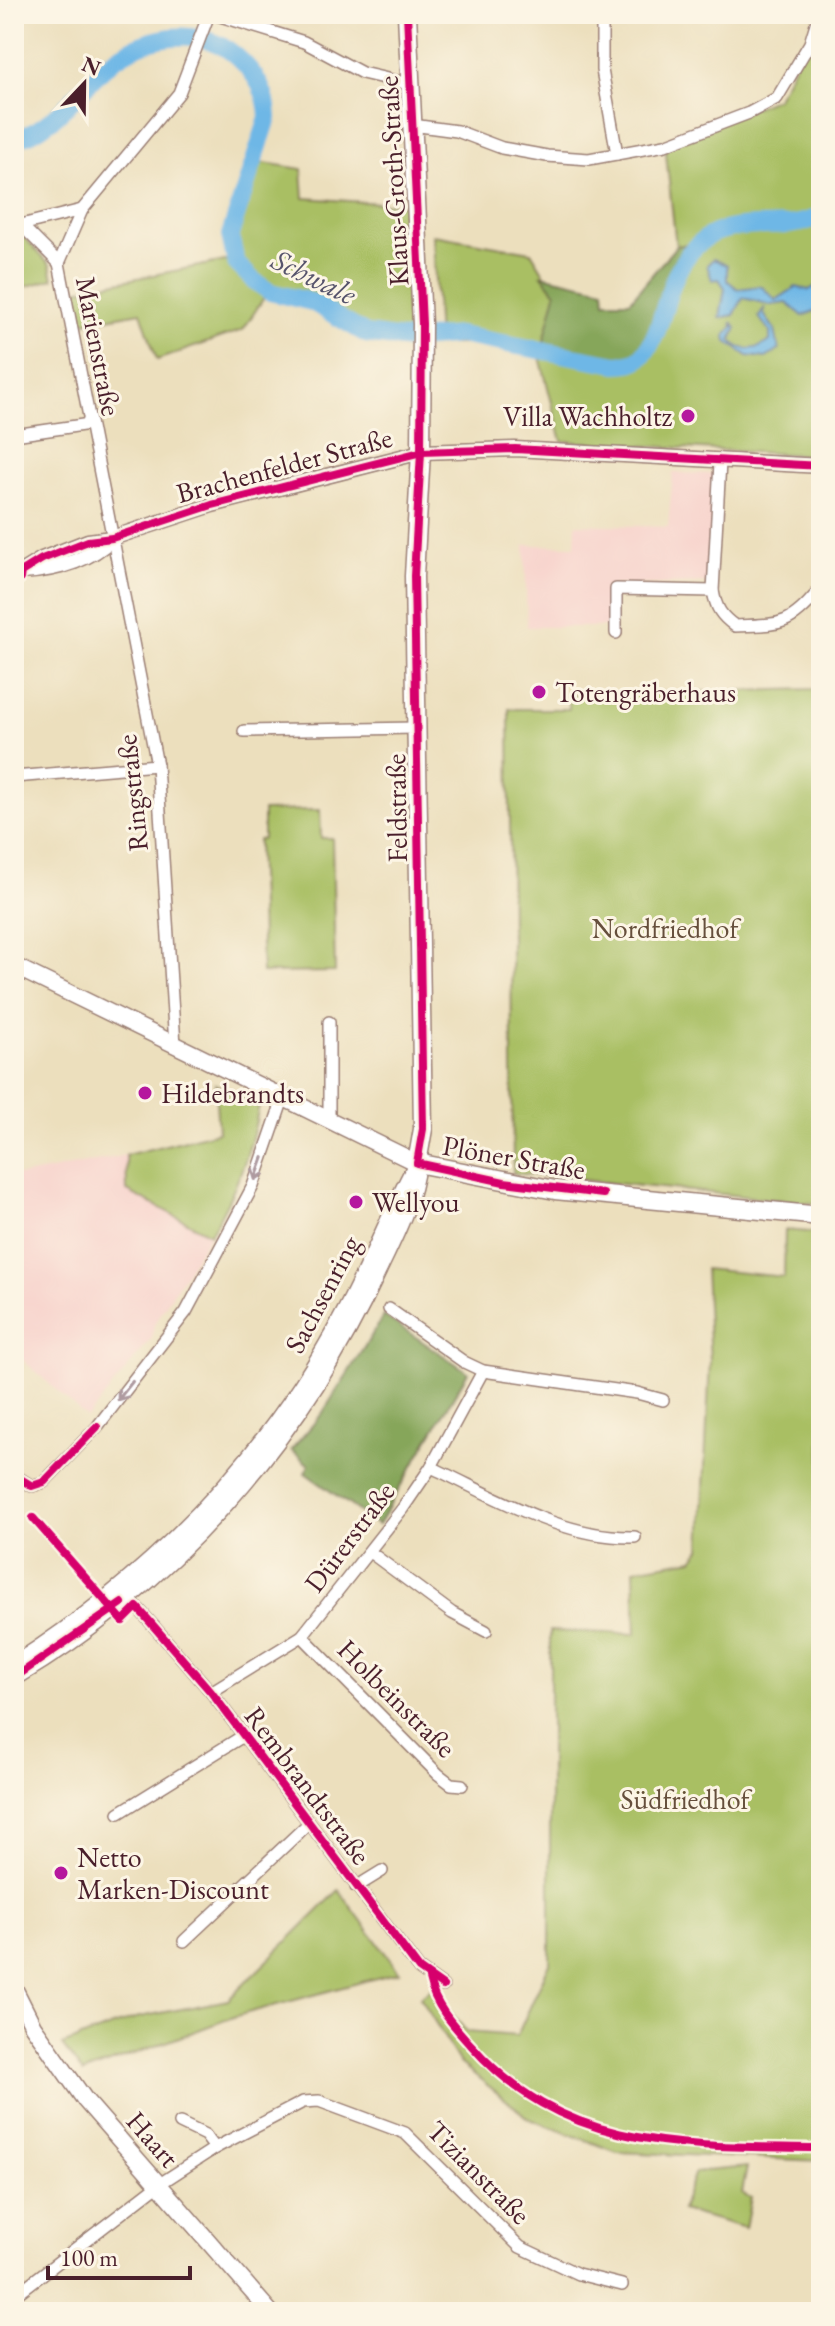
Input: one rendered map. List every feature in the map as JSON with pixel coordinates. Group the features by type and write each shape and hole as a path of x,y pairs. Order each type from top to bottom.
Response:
{"main road":[{"name":"Klaus-Groth-Straße","path":"407,14 422,324 421,452"},
{"name":"Feldstraße","path":"417,1163 423,1129 414,576 421,452"},
{"name":"Plöner Straße","path":"14,966 417,1163 555,1190 821,1216"},
{"name":"Sachsenring","path":"14,1678 125,1593 218,1495 304,1382 344,1315 417,1163"},
{"name":"Sachsenring","path":"14,1665 125,1593"},
{"name":"Haart","path":"14,1988 33,2026 69,2080 270,2312"}],"street":[{"name":"Marienstraße","path":"112,538 59,263 82,210 179,93 212,14"},
{"path":"212,14 304,42 362,73 409,84"},
{"path":"602,14 602,70 617,154"},
{"path":"412,125 457,131 502,148 547,156 589,159 665,145 749,113 777,98 810,43 819,14"},
{"path":"18,224 82,210"},
{"path":"18,224 59,263"},
{"path":"14,435 90,424"},
{"name":"Brachenfelder Straße","path":"17,573 45,571 95,555 112,538 212,505 421,452 515,449 821,466"},
{"path":"720,462 713,591 723,617 735,626 773,624 797,618 817,593"},
{"name":"Ringstraße","path":"112,538 157,765 175,1045"},
{"path":"616,633 616,589 713,591"},
{"name":"Feldstraße","path":"244,731 416,728"},
{"path":"14,777 157,765"},
{"path":"329,1022 329,1118"},
{"path":"14,1475 32,1486 44,1482 97,1427 186,1312 253,1186 284,1096"},
{"path":"389,1309 464,1362 483,1371 637,1393 663,1400"},
{"name":"Dürerstraße","path":"211,1692 302,1636 371,1553 431,1467 483,1371"},
{"path":"431,1467 580,1532 607,1538 635,1537"},
{"path":"371,1553 452,1613 486,1631"},
{"name":"Rembrandtstraße","path":"125,1593 211,1692 419,1969 443,1986"},
{"name":"Holbeinstraße","path":"302,1636 438,1774 451,1784 462,1785"},
{"path":"119,1813 243,1736"},
{"path":"184,1941 308,1824"},
{"name":"Rembrandtstraße","path":"356,1887 382,1871"},
{"name":"Tizianstraße","path":"14,2296 158,2185 215,2148 303,2102 319,2101 405,2133 520,2247 578,2274 622,2285"},
{"path":"180,2123 205,2135 215,2148"}],"shaded area":[{"path":"14,367 26,420 14,422"},
{"path":"673,473 715,474 710,583 612,585 612,627 527,627 525,545 575,546 576,524 668,527"},
{"path":"126,1155 127,1191 210,1234 154,1324 152,1338 87,1418 14,1352 14,1171 20,1176"}],"green space":[{"path":"821,14 821,218 809,226 821,230 821,456 562,441 540,357 473,344 438,344 433,235 531,252 556,293 633,365 646,356 678,273 704,243 676,246 665,145 777,98"},
{"path":"252,161 302,169 304,198 410,205 407,345 359,337 309,304 265,296 243,330 157,360 141,312 80,323 76,290 225,261 236,262 230,235"},
{"path":"19,232 50,265 53,279 14,290 14,249"},
{"path":"705,242 678,273 646,356 633,365 540,357 556,293 542,275 604,289 605,301 630,301 676,246"},
{"name":"Nordfriedhof","path":"821,653 821,1204 513,1173 509,709 569,709 569,695 817,689"},
{"path":"320,810 321,838 332,838 335,972 262,973 258,840 263,839 263,811"},
{"path":"215,1084 259,1105 241,1172 210,1234 127,1191 126,1155 218,1132"},
{"name":"Südfriedhof","path":"785,1230 821,1233 821,2161 617,2152 530,2119 460,2063 420,1997 431,1989 467,2032 517,2036 550,1963 550,1631 636,1634 634,1569 693,1559 701,1549 710,1361 705,1269 784,1277"},
{"path":"384,1316 468,1372 378,1525 305,1473 309,1465 291,1450 322,1414"},
{"path":"339,1890 399,1972 236,2016 83,2073 62,2045 135,2018 228,2000"},
{"path":"747,2167 742,2193 751,2198 745,2228 681,2210 695,2172"}],"water":[{"path":"713,259 727,265 727,280 738,289 761,286 776,300 796,287 809,290 821,283 821,308 803,316 787,303 771,305 743,298 734,315 720,318 725,288 719,279 712,280 707,265"},
{"path":"765,307 763,313 775,330 779,350 766,358 748,356 727,342 726,335 733,327 732,322 737,328 731,340 739,347 755,348 770,341 770,332 759,317"}],"waterway":[{"name":"Schwale","path":"14,139 52,120 105,67 134,48 169,37 204,39 220,45 249,68 263,91 267,109 268,118 230,235 236,263 253,280 270,292 312,302 366,334 409,340 459,335 616,364 632,362 644,354 658,327 680,266 703,240 730,228 792,224 821,215"}],"cycle path":[{"path":"407,14 422,324 421,452 414,576 423,1129 417,1163 504,1182 603,1194"},
{"path":"14,581 20,579 21,572 42,559 88,541 112,538 212,505 421,452 515,449 821,466"},
{"path":"14,1475 32,1486 44,1482 97,1427"},
{"path":"33,1518 123,1621 137,1607 211,1692 419,1969 443,1986"},
{"path":"14,1678 122,1603"},
{"path":"429,1979 440,2006 451,2022 508,2080 547,2106 589,2125 678,2143 821,2148"}],"place":[{"name":"Villa Wachholtz","path":"688,416"},
{"name":"Totengräberhaus","path":"539,692"},
{"name":"Hildebrandts","path":"145,1093"},
{"name":"Wellyou","path":"356,1202"},
{"name":"Netto Marken-Discount","path":"61,1873"}]}
